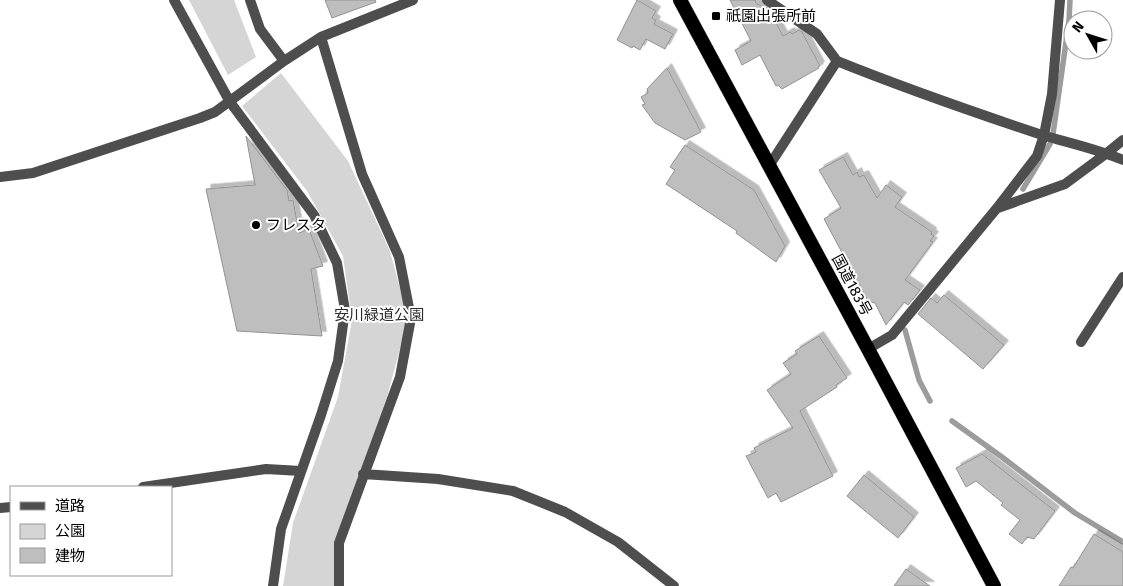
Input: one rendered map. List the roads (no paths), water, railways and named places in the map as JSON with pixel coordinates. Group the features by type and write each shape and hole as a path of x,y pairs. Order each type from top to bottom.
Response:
{"highway":[{"name":"国道183号","path":"680,0 994,586"}],"street":[{"path":"174,0 230,102 314,215 337,263 345,310 338,361 281,529 273,586"},
{"path":"250,0 260,28 284,61"},
{"path":"0,177 33,173 215,112 284,61 321,37 413,0"},
{"path":"767,0 817,34 837,61 890,83 1044,135 1107,153 1123,160"},
{"path":"868,349 892,335 997,208 1037,156 1044,135 1052,94 1060,0"},
{"path":"321,37 362,174 399,256 411,318 400,376 339,543 340,586"},
{"path":"768,166 837,61"},
{"path":"997,208 1065,184 1123,140"},
{"path":"1080,342 1123,277"},
{"path":"150,486 266,469 301,471"},
{"path":"363,474 438,479 513,491 565,512 618,542 674,586"}],"waterway":[{"path":"1053,134 1069,21 1070,0"},
{"path":"1023,189 1050,144"},
{"path":"905,330 919,380 930,401"},
{"path":"952,421 1075,513 1123,542"}],"place":[{"name":"祇園出張所前","path":"716,16"},
{"name":"フレスタ","path":"256,225"}],"park label":[{"name":"安川緑道公園","path":"379,315"}]}
